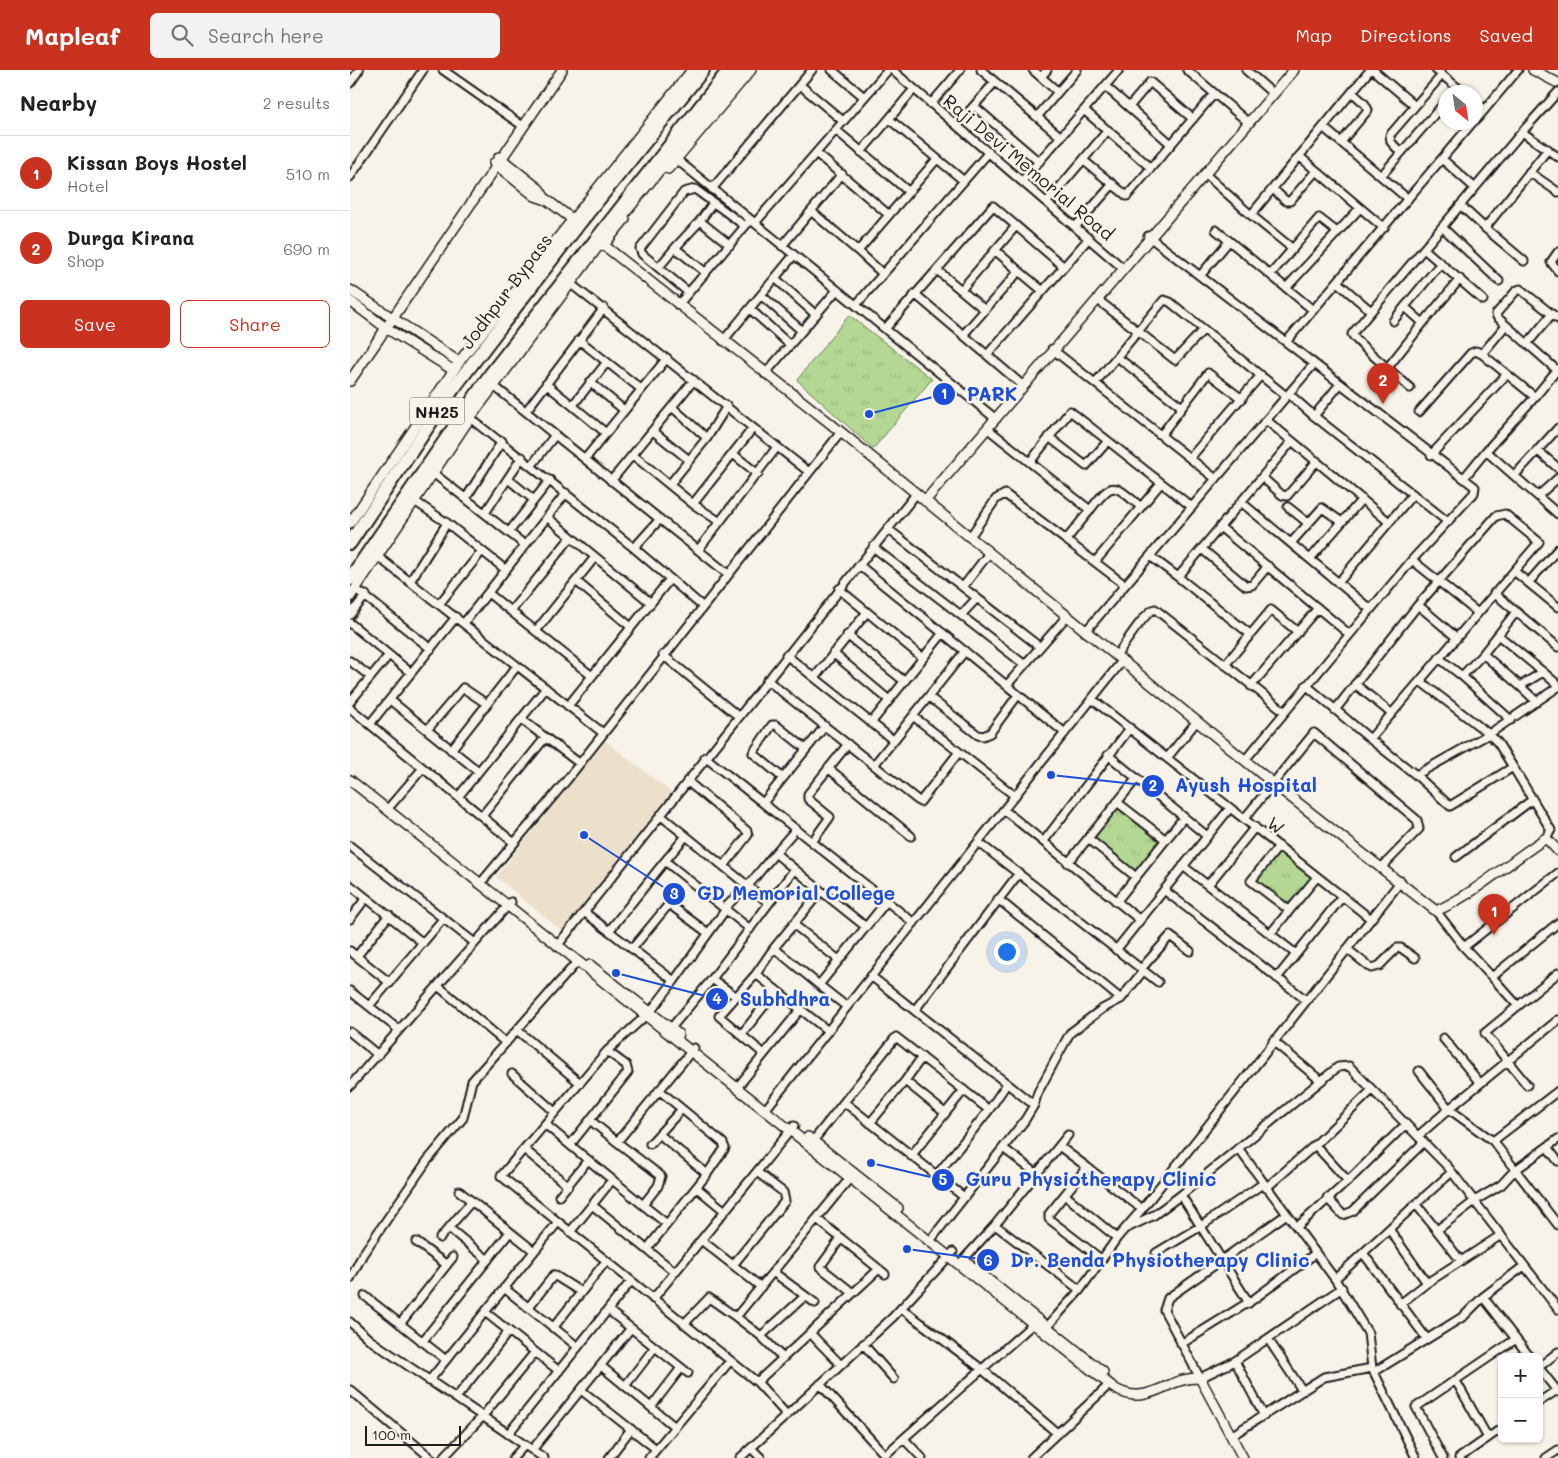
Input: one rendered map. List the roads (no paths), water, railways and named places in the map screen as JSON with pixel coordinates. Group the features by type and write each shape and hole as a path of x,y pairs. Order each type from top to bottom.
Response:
{"highway":[{"name":"Jodhpur Bypass","path":"350,543 438,409 532,285 702,70"},
{"path":"353,584 471,402 550,297 729,70"}],"street":[{"path":"350,84 359,70"},
{"path":"351,174 423,70"},
{"path":"442,70 520,124"},
{"path":"350,523 459,362 692,70"},
{"path":"350,597 353,584 377,556 470,418 602,244 740,70"},
{"path":"602,244 676,160 751,70"},
{"path":"712,189 812,70"},
{"path":"832,70 864,97"},
{"path":"678,305 745,226 752,221 816,152 888,70"},
{"name":"Raji Devi Memorial Road","path":"892,70 1123,267"},
{"path":"981,70 1061,137"},
{"path":"1033,70 1058,92"},
{"path":"1041,77 1047,70"},
{"path":"1037,117 1077,70"},
{"path":"1022,181 1119,70"},
{"path":"1187,70 1247,122"},
{"path":"1246,70 1270,91"},
{"path":"1149,237 1205,174 1270,91 1289,70"},
{"path":"922,498 995,417 1247,122 1294,70"},
{"path":"1251,215 1298,156 1372,70 1415,106"},
{"path":"1436,70 1452,85"},
{"path":"1484,110 1518,70"},
{"path":"1533,70 1557,83"},
{"path":"1542,70 1557,83"},
{"path":"498,161 520,124 559,71"},
{"path":"350,381 389,318 559,71"},
{"path":"932,104 957,71"},
{"path":"1401,153 1391,142 1390,135 1442,75"},
{"path":"957,125 995,82"},
{"path":"1129,107 1150,82 1192,119"},
{"path":"800,85 843,121"},
{"path":"1105,86 1171,144"},
{"path":"861,152 914,89"},
{"path":"1341,142 1368,110 1365,104 1352,92"},
{"path":"1410,388 1389,366 1353,338 1352,334 1558,92"},
{"path":"1084,160 1127,196 1214,94"},
{"path":"974,106 1039,162"},
{"path":"1084,110 1151,168"},
{"path":"1381,176 1438,110"},
{"path":"888,119 964,181"},
{"path":"1323,127 1408,198"},
{"path":"836,130 908,192"},
{"path":"1047,202 1108,130"},
{"path":"1286,342 1466,130"},
{"path":"1522,132 1558,157"},
{"path":"1485,228 1548,149"},
{"path":"816,152 889,214"},
{"path":"856,305 989,152"},
{"path":"1298,156 1384,228"},
{"path":"858,251 937,159"},
{"path":"1442,159 1476,188"},
{"path":"676,160 995,417"},
{"path":"498,161 535,196 547,200 572,219"},
{"path":"1273,189 1286,201 1290,201 1316,171"},
{"path":"1529,172 1558,192"},
{"path":"782,246 842,174"},
{"path":"1205,174 1293,249"},
{"path":"1076,226 1113,184"},
{"path":"688,292 642,254 640,249 684,192 695,188 745,226"},
{"path":"659,267 713,203"},
{"path":"885,328 993,206 1064,267"},
{"path":"1460,206 1524,261"},
{"path":"1286,288 1360,208"},
{"path":"811,211 884,274"},
{"path":"1271,274 1319,218 1337,232"},
{"path":"700,220 730,245"},
{"path":"961,290 1016,226"},
{"path":"1442,228 1499,281"},
{"path":"1216,230 1313,310"},
{"path":"1149,237 1475,487 1474,493 1412,560 1244,760"},
{"path":"987,355 1089,238"},
{"path":"1200,276 1229,241"},
{"path":"602,244 841,432 1274,784 1401,881 1436,911 1464,947 1518,1006"},
{"path":"676,248 705,272"},
{"path":"1424,249 1484,300"},
{"path":"995,250 1043,291"},
{"path":"1558,252 1551,262 1558,271"},
{"path":"724,341 794,255"},
{"path":"1394,321 1441,263"},
{"path":"559,944 873,547 888,529 922,498 988,429 1021,384 1098,300 1123,267"},
{"path":"937,270 985,310"},
{"path":"963,335 1020,271"},
{"path":"775,278 816,315"},
{"path":"1389,366 1460,279"},
{"path":"1337,282 1371,312"},
{"path":"571,284 604,308 809,472"},
{"path":"1464,478 1558,370 1497,318 1496,314 1516,291 1520,289 1555,317 1528,344"},
{"path":"350,290 389,318 459,362"},
{"path":"765,374 837,290"},
{"path":"915,294 1021,384"},
{"path":"762,295 802,331"},
{"path":"1098,300 1175,360 1203,330"},
{"path":"1095,383 1164,300 1170,302 1448,522"},
{"path":"350,301 384,326 453,370"},
{"path":"1405,307 1423,323"},
{"path":"526,410 604,308"},
{"path":"750,309 790,345"},
{"path":"1482,354 1506,325"},
{"path":"350,374 384,326"},
{"path":"579,340 641,389"},
{"path":"1053,349 1216,479"},
{"path":"1420,412 1471,353 1476,351 1535,397"},
{"path":"1116,357 1182,407"},
{"path":"585,459 666,358"},
{"path":"573,405 607,362"},
{"path":"1086,632 1314,364"},
{"path":"1161,435 1208,373 1242,399"},
{"path":"1190,458 1261,375"},
{"path":"1431,455 1506,375"},
{"path":"611,481 673,408 694,380"},
{"path":"590,382 624,410"},
{"path":"546,384 606,433"},
{"path":"1314,416 1340,384"},
{"path":"494,386 526,410 611,481 700,549 728,574"},
{"path":"670,484 707,438 727,406"},
{"path":"673,408 707,438"},
{"path":"1030,462 1070,411 1192,507"},
{"path":"470,418 532,465 702,606"},
{"path":"1266,420 1389,522"},
{"path":"693,504 753,428"},
{"path":"1515,475 1558,428"},
{"path":"988,429 1090,510"},
{"path":"653,431 689,460"},
{"path":"482,882 603,733 841,432"},
{"path":"532,465 555,435"},
{"path":"1049,437 1086,466 1108,441"},
{"path":"466,498 502,441"},
{"path":"1178,577 1292,441"},
{"path":"700,549 778,447"},
{"path":"1537,450 1558,468"},
{"path":"1486,451 1558,514"},
{"path":"733,454 758,474"},
{"path":"633,455 693,504 720,522"},
{"path":"485,513 522,457"},
{"path":"1262,477 1282,495 1287,496 1317,461"},
{"path":"433,473 525,545"},
{"path":"1538,495 1558,478"},
{"path":"508,479 534,500"},
{"path":"508,532 550,480"},
{"path":"1095,562 1161,483"},
{"path":"1066,540 1106,490 1111,487 1118,488 1141,507"},
{"path":"464,623 566,493"},
{"path":"970,537 996,499 1005,494 1125,585"},
{"path":"1338,582 1413,494"},
{"path":"1310,560 1362,498"},
{"path":"414,500 506,570"},
{"path":"1241,502 1370,610"},
{"path":"1291,543 1324,507 1342,522"},
{"path":"1288,508 1308,524"},
{"path":"1335,710 1437,582 1500,514 1504,514 1539,542 1370,739"},
{"path":"547,517 651,603"},
{"path":"634,548 660,519"},
{"path":"411,580 447,524"},
{"path":"1220,527 1349,634"},
{"path":"888,529 1040,647"},
{"path":"511,611 571,537"},
{"path":"873,547 1026,665"},
{"path":"1202,549 1246,586 1252,585 1268,566"},
{"path":"1529,582 1558,549"},
{"path":"440,603 482,551"},
{"path":"963,587 988,553"},
{"path":"377,556 411,580 603,733"},
{"path":"1150,556 1250,634"},
{"path":"536,631 595,557"},
{"path":"1412,560 1437,582 1478,613"},
{"path":"859,565 1065,733"},
{"path":"1514,571 1558,607"},
{"path":"568,706 670,579"},
{"path":"576,581 631,627"},
{"path":"353,584 431,649"},
{"path":"839,589 923,658"},
{"path":"488,593 592,676"},
{"path":"1494,593 1558,647"},
{"path":"350,615 366,595"},
{"path":"962,614 977,598"},
{"path":"1418,605 1457,638"},
{"path":"1252,686 1318,608"},
{"path":"767,1108 1092,699 1154,609 1284,711"},
{"path":"1225,665 1271,610 1298,632"},
{"path":"815,677 867,612"},
{"path":"1462,676 1483,654 1516,612"},
{"path":"370,724 456,616"},
{"path":"1007,685 1067,616"},
{"path":"350,624 411,673"},
{"path":"871,723 943,633"},
{"path":"847,635 904,681"},
{"path":"1416,775 1489,734 1558,686 1498,635"},
{"path":"874,765 965,651"},
{"path":"833,653 889,700"},
{"path":"1483,654 1537,702"},
{"path":"350,702 389,655"},
{"path":"663,655 738,716"},
{"path":"786,655 893,740"},
{"path":"1439,658 1511,720"},
{"path":"350,661 371,677"},
{"path":"451,750 518,666"},
{"path":"1520,686 1543,672"},
{"path":"767,680 920,802 959,752"},
{"path":"1420,681 1498,743 1550,830"},
{"path":"1355,684 1392,714"},
{"path":"1306,685 1416,775 1450,806 1513,767"},
{"path":"427,730 463,688 487,704"},
{"path":"458,796 546,688"},
{"path":"929,697 978,735 983,736 990,733 1018,695"},
{"name":"W","path":"1092,699 1371,919"},
{"path":"390,700 478,771"},
{"path":"350,708 513,842"},
{"path":"913,716 1015,796"},
{"path":"521,718 579,763"},
{"path":"1167,758 1197,721"},
{"path":"783,778 753,753 772,725 776,725 806,749"},
{"path":"763,803 825,726"},
{"path":"1044,841 1130,728"},
{"path":"1244,819 1314,733 1417,820 1419,829 1382,867"},
{"path":"482,816 545,738"},
{"path":"812,842 830,817 807,796 848,744"},
{"path":"1108,755 1207,836"},
{"path":"705,757 914,923"},
{"path":"391,806 423,768"},
{"path":"828,768 911,836"},
{"path":"350,773 509,904 792,1128 850,1178 951,1254 1033,1324 1045,1329 1130,1394"},
{"path":"1068,863 1137,778"},
{"path":"350,780 482,882"},
{"path":"687,781 748,831 748,835 724,866"},
{"path":"1456,857 1532,800"},
{"path":"1117,802 1166,840"},
{"path":"1116,950 1230,808"},
{"path":"1004,810 1140,920"},
{"path":"660,815 769,903"},
{"path":"1116,902 1184,817"},
{"path":"1436,911 1462,899 1515,858 1546,838 1550,830 1558,824"},
{"path":"1208,885 1254,827"},
{"path":"788,1415 757,1382 501,1176 607,1051 648,1014 674,981 725,908 747,886 796,829"},
{"path":"609,931 686,836"},
{"path":"1546,838 1558,851"},
{"path":"1089,839 1136,877"},
{"path":"978,842 1158,982"},
{"path":"350,846 474,943"},
{"path":"1279,846 1251,881 1289,910"},
{"path":"775,853 866,927"},
{"path":"666,861 750,929"},
{"path":"1183,866 1296,954"},
{"path":"671,1028 712,979 794,870"},
{"path":"915,1010 1019,873"},
{"path":"1464,947 1558,873"},
{"path":"1270,934 1317,877"},
{"path":"1045,1329 1080,1290 1117,1238 1142,1209 1401,881"},
{"path":"350,884 423,942"},
{"path":"1164,890 1306,1000"},
{"path":"764,1054 720,1016 735,996 756,974 774,948 821,891"},
{"path":"1277,978 1342,896"},
{"path":"350,919 366,898"},
{"path":"998,899 1121,999"},
{"path":"819,985 886,902"},
{"path":"350,1086 509,904"},
{"path":"632,949 669,904 708,933"},
{"path":"584,912 674,981"},
{"path":"357,956 389,915"},
{"path":"369,1006 443,919"},
{"path":"1492,977 1558,923"},
{"path":"794,924 839,960"},
{"path":"933,1236 1003,1148 1034,1105 1038,1092 1070,1033 1102,1009 1121,999 1170,936 1190,950"},
{"path":"559,944 577,962 648,1014 671,1028 692,1049 740,1084 767,1108"},
{"path":"774,948 847,1007"},
{"path":"1347,949 1371,968 1379,966 1397,948 1401,948 1416,958"},
{"path":"350,951 390,983"},
{"path":"350,1279 363,1254 427,1161 463,1118 472,1081 577,962"},
{"path":"1528,1085 1485,1032 1558,973"},
{"path":"756,974 776,992 828,1031"},
{"path":"871,976 1034,1105"},
{"path":"712,979 735,996"},
{"path":"438,986 506,1043"},
{"path":"350,991 399,1030"},
{"path":"741,1036 776,992"},
{"path":"740,1084 800,1010"},
{"path":"1418,1136 1558,1020"},
{"path":"517,1030 580,1083"},
{"path":"350,1033 378,1054"},
{"path":"813,1141 896,1037 989,1110"},
{"path":"1443,1038 1480,1083"},
{"path":"1273,1041 1321,1081"},
{"path":"618,1142 692,1049"},
{"path":"570,1145 628,1072 626,1066 607,1051"},
{"path":"870,1123 922,1057"},
{"path":"1126,1228 1154,1215 1181,1195 1344,1064 1349,1066 1452,1172 1476,1200 1558,1309"},
{"path":"1419,1071 1450,1109 1493,1141 1514,1171 1558,1225"},
{"path":"512,1074 555,1112"},
{"path":"905,1081 945,1113"},
{"path":"936,1176 989,1110 1006,1084"},
{"path":"647,1249 697,1188 725,1148 723,1143 659,1090"},
{"path":"911,1156 964,1090"},
{"path":"1156,1253 1265,1185 1315,1145 1372,1090"},
{"path":"1493,1141 1557,1093"},
{"path":"844,1102 964,1197"},
{"path":"650,1144 682,1109"},
{"path":"590,1120 661,1176 658,1186 643,1205"},
{"path":"545,1124 668,1224"},
{"path":"1298,1226 1348,1181 1406,1124"},
{"path":"792,1128 813,1141 933,1236 951,1254 963,1260 1110,1384 1122,1392 1148,1395 1177,1383 1200,1378 1235,1361 1342,1288"},
{"path":"653,1299 792,1128"},
{"path":"659,1134 707,1174"},
{"path":"963,1260 995,1225 1068,1135"},
{"path":"1437,1230 1476,1200 1502,1185 1514,1171 1558,1139"},
{"path":"1327,1198 1343,1215 1353,1211 1424,1142"},
{"path":"1315,1145 1348,1181"},
{"path":"1059,1146 1142,1209"},
{"path":"1548,1147 1558,1162"},
{"path":"1003,1148 1036,1173"},
{"path":"1238,1148 1298,1226 1342,1288 1368,1333 1373,1370 1416,1458"},
{"path":"524,1149 568,1186"},
{"path":"559,1196 588,1160"},
{"path":"1087,1167 1049,1214 1049,1219 1101,1259"},
{"path":"733,1265 785,1201 783,1192 757,1172"},
{"path":"1335,1279 1452,1172"},
{"path":"736,1317 850,1178"},
{"path":"570,1232 612,1180"},
{"path":"697,1188 725,1211"},
{"path":"459,1191 534,1251"},
{"path":"1065,1194 1117,1238"},
{"path":"1181,1195 1221,1262 1249,1303"},
{"path":"440,1238 472,1201"},
{"path":"1416,1204 1461,1261"},
{"path":"592,1205 675,1272"},
{"path":"1243,1458 1164,1310 1168,1298 1287,1214"},
{"path":"757,1382 853,1293 882,1271 817,1219"},
{"path":"430,1381 558,1222"},
{"path":"995,1225 1080,1290"},
{"path":"449,1228 488,1260"},
{"path":"1389,1229 1427,1283"},
{"path":"422,1342 510,1232"},
{"path":"1400,1304 1427,1283 1501,1235"},
{"path":"841,1238 820,1267 853,1293"},
{"path":"702,1240 761,1287"},
{"path":"416,1242 447,1265"},
{"path":"1181,1344 1249,1303 1316,1253"},
{"path":"1363,1253 1426,1339"},
{"path":"740,1458 901,1308 951,1254"},
{"path":"400,1324 453,1257"},
{"path":"553,1328 606,1261"},
{"path":"1231,1436 1263,1414 1324,1378 1373,1370 1464,1316 1483,1297 1524,1266"},
{"path":"773,1272 814,1303"},
{"path":"528,1308 554,1275 581,1292"},
{"path":"508,1434 630,1281"},
{"path":"504,1288 578,1347"},
{"path":"365,1296 446,1360"},
{"path":"762,1336 805,1296"},
{"path":"1483,1297 1527,1353"},
{"path":"684,1324 709,1298 762,1336 783,1358"},
{"path":"901,1308 983,1370 1057,1434"},
{"path":"608,1310 688,1373"},
{"path":"485,1312 558,1371"},
{"path":"350,1322 370,1340 544,1458"},
{"path":"820,1384 887,1457 904,1439 1033,1324"},
{"path":"532,1450 631,1328"},
{"path":"456,1398 509,1331"},
{"path":"810,1333 841,1365"},
{"path":"1268,1339 1302,1390"},
{"path":"1443,1458 1416,1407 1516,1339"},
{"path":"863,1344 894,1379"},
{"path":"625,1386 655,1347"},
{"path":"443,1458 482,1417 535,1352"},
{"path":"1543,1364 1558,1352"},
{"path":"649,1458 730,1361"},
{"path":"1235,1361 1263,1414"},
{"path":"601,1366 675,1427"},
{"path":"651,1407 681,1368"},
{"path":"1543,1372 1557,1391 1543,1400"},
{"path":"1456,1381 1488,1438"},
{"path":"1031,1458 1110,1384"},
{"path":"350,1390 431,1458"},
{"path":"581,1390 656,1449"},
{"path":"609,1458 631,1429"},
{"path":"1459,1458 1498,1431"},
{"path":"904,1439 922,1458"},
{"path":"513,1458 525,1446"},
{"path":"751,1448 761,1458"},
{"path":"1546,1458 1558,1450"}],"place":[{"name":"Durga Kirana","path":"1383,404"},
{"name":"PARK","path":"869,414"},
{"name":"Ayush Hospital","path":"1051,775"},
{"name":"GD Memorial College","path":"584,835"},
{"name":"Kissan Boys Hostel","path":"1494,935"},
{"name":"Subhdhra","path":"616,973"},
{"name":"Guru Physiotherapy Clinic","path":"871,1163"},
{"name":"Dr. Benda Physiotherapy Clinic","path":"907,1249"}]}
